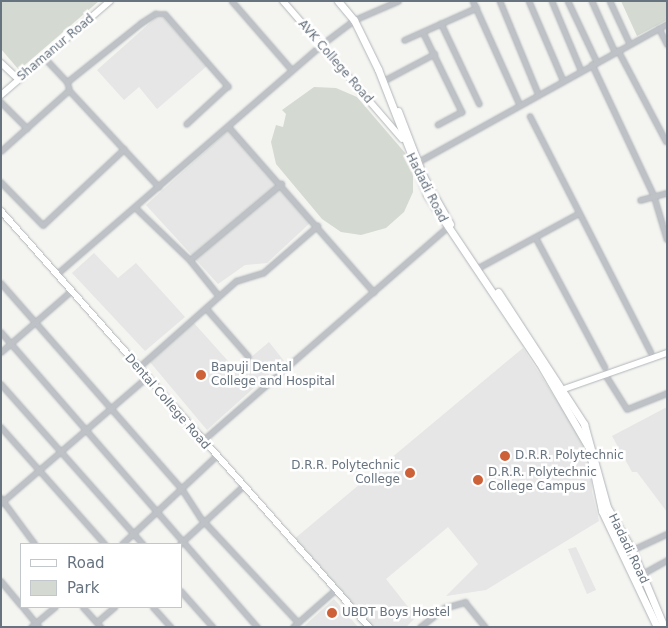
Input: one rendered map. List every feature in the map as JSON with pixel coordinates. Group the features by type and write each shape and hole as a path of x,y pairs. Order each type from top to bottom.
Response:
{"main road":[{"name":"Hadadi Road","path":"338,1 354,20 384,80 399,121 402,139 449,226 542,362 564,389 589,434 607,507 632,550 664,627"},
{"path":"399,121 415,163"},
{"path":"542,362 589,448 602,511 657,627"}],"street":[{"name":"Shamanur Road","path":"1,95 110,1"},
{"path":"232,1 292,70"},
{"name":"AVK College Road","path":"283,1 402,139"},
{"path":"383,1 387,6"},
{"path":"58,273 321,45 354,20 398,1"},
{"path":"473,1 519,103"},
{"path":"500,1 538,93"},
{"path":"529,1 563,80"},
{"path":"552,1 582,70"},
{"path":"568,1 654,196 667,239"},
{"path":"592,1 666,141"},
{"path":"610,1 630,44"},
{"path":"404,40 476,8"},
{"path":"67,82 161,12 228,86 187,124"},
{"path":"441,23 479,103"},
{"path":"415,163 519,103 667,24"},
{"path":"659,28 667,44"},
{"path":"423,32 462,112 438,124"},
{"path":"384,80 434,54"},
{"path":"44,57 67,82 69,90 159,187"},
{"path":"1,63 18,79"},
{"path":"1,151 69,90"},
{"path":"1,102 26,128"},
{"path":"530,116 651,352"},
{"path":"387,122 399,121"},
{"path":"228,126 374,292"},
{"path":"1,182 43,225 124,149"},
{"path":"190,260 281,184"},
{"path":"640,200 667,193"},
{"path":"136,207 190,260 219,296"},
{"name":"Dental College Road","path":"1,211 58,273 201,442 368,627"},
{"path":"478,268 579,213"},
{"path":"138,368 236,281 263,273 317,226"},
{"path":"201,442 449,226"},
{"path":"536,238 604,370 627,409 667,393"},
{"path":"1,283 182,489 205,522 298,622"},
{"path":"1,352 72,290"},
{"path":"206,308 248,356"},
{"path":"1,332 85,430 159,510 181,543 242,487"},
{"path":"564,389 604,370 667,353"},
{"path":"34,543 2,501 41,471 85,430 112,409 146,378"},
{"path":"1,384 63,451 142,543"},
{"path":"1,427 104,543"},
{"path":"123,543 215,457"},
{"path":"632,550 667,534"},
{"path":"182,544 257,627"},
{"path":"642,574 667,560"},
{"path":"1,581 20,604"},
{"path":"293,627 335,590"},
{"path":"182,592 213,627"},
{"path":"420,627 444,608 465,602 485,627"},
{"path":"23,608 35,626 54,608"},
{"path":"84,608 101,627"},
{"path":"97,622 113,608"},
{"path":"153,608 171,627"}],"shaded area":[{"path":"160,14 207,66 157,109 139,87 124,100 97,70"},
{"path":"229,130 310,223 267,263 245,265 218,284 146,205"},
{"path":"94,253 118,278 136,263 185,317 145,351 72,273"},
{"name":"Bapuji Dental College and Hospital","path":"193,322 245,380 237,369 269,342 284,361 207,430 150,362"},
{"name":"D.R.R. Polytechnic College Campus","path":"523,348 590,452 592,492 599,521 486,590 446,596 478,564 448,527 386,579 416,617 406,627 373,627 293,540"},
{"path":"667,407 667,512 637,472 632,472 612,436"},
{"path":"576,547 596,590 587,594 568,549"},
{"name":"UBDT Boys Hostel","path":"334,599 358,627 303,627"}],"green space":[{"path":"1,1 99,1 19,70 1,49"},
{"path":"621,1 667,1 667,20 637,36"},
{"path":"314,87 336,88 357,97 406,154 413,172 413,192 404,212 386,228 361,235 341,232 322,219 276,164 271,142 276,125 283,127 286,114 282,110"}],"place":[{"name":"Bapuji Dental College and Hospital","path":"201,375"},
{"name":"D.R.R. Polytechnic","path":"505,456"},
{"name":"D.R.R. Polytechnic College","path":"410,473"},
{"name":"D.R.R. Polytechnic College Campus","path":"478,480"},
{"name":"UBDT Boys Hostel","path":"332,613"}]}
